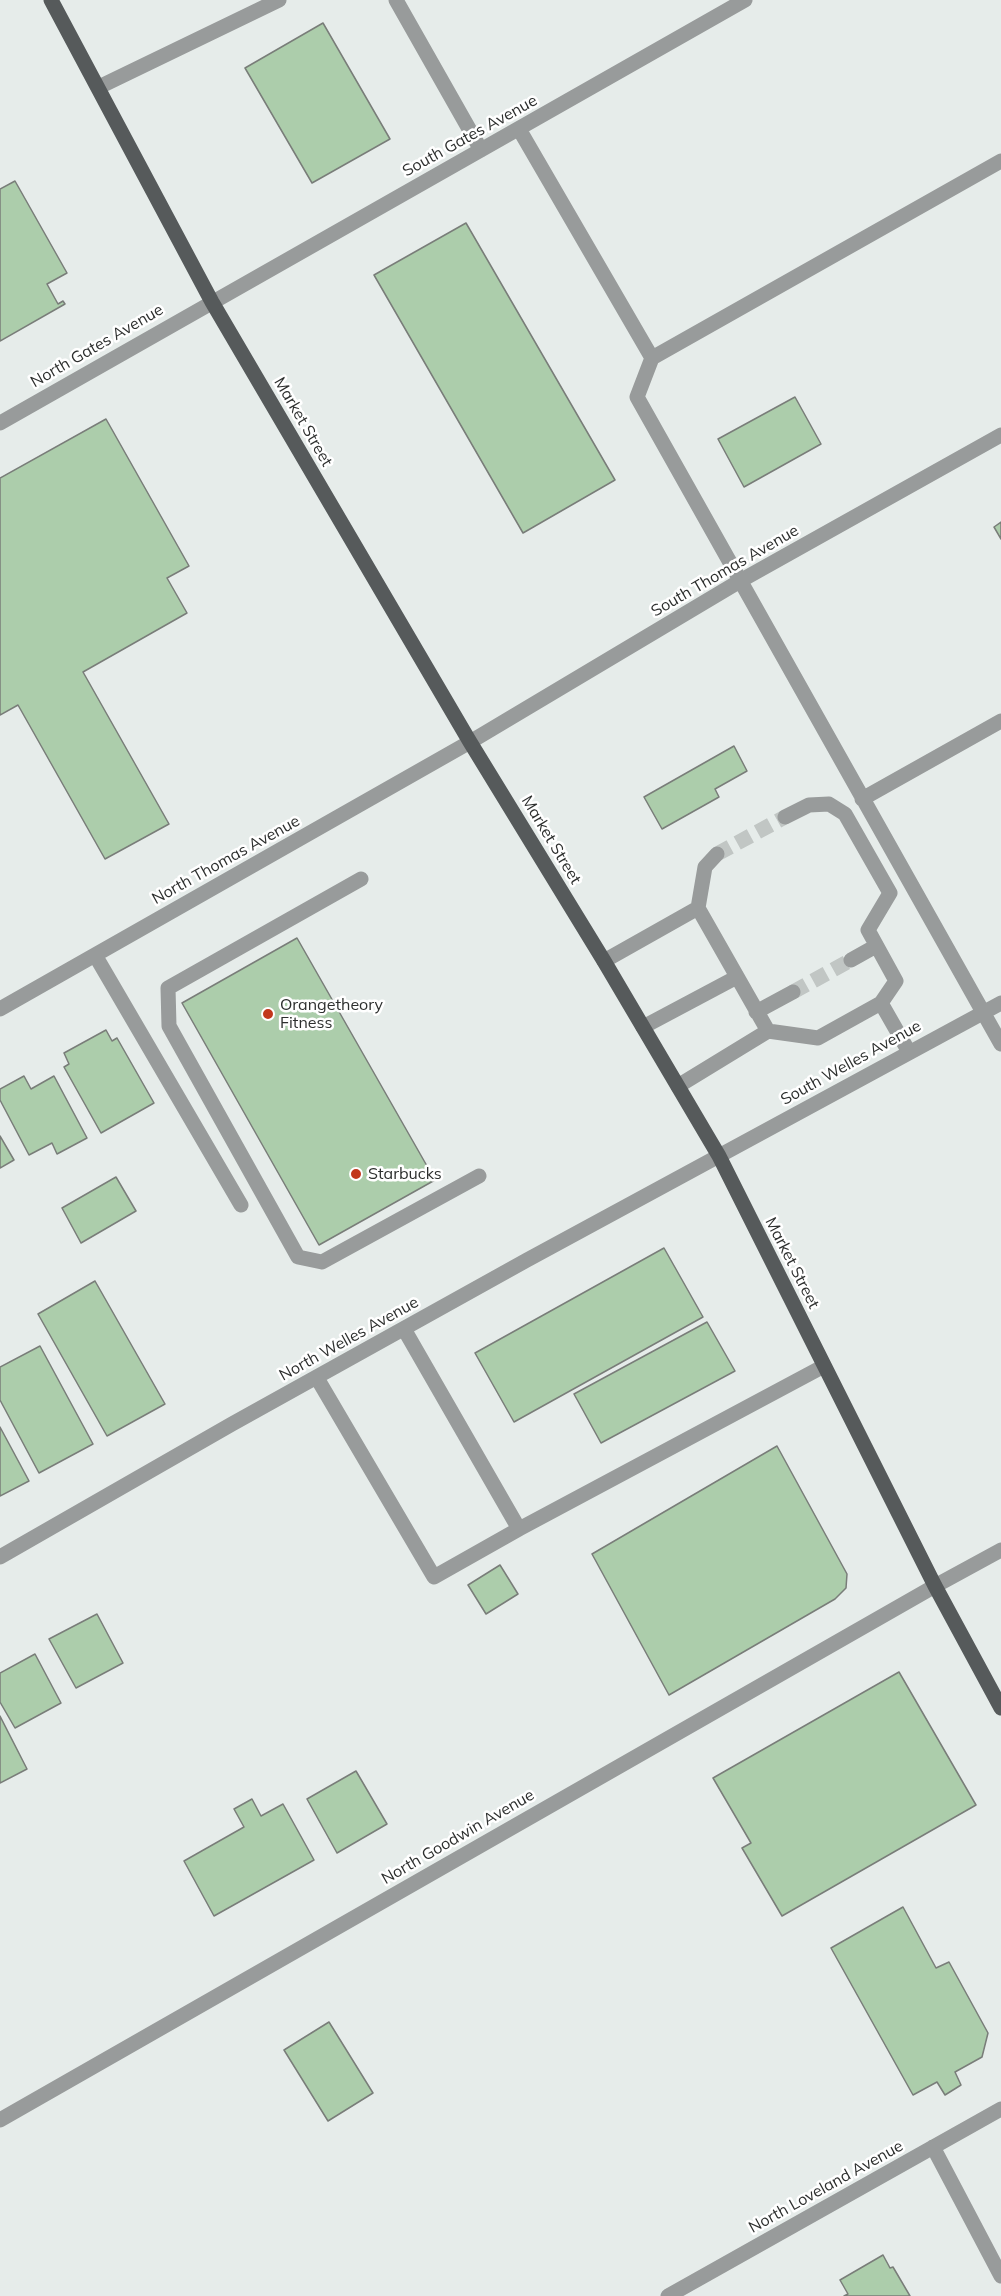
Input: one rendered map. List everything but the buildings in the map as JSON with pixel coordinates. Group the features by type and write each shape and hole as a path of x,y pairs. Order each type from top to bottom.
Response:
{"main road":[{"name":"Market Street","path":"51,0 212,302 470,742 604,961 718,1156 934,1586 1001,1708"}],"street":[{"path":"99,87 279,0"},
{"path":"396,0 481,150"},
{"name":"South Gates Avenue","path":"212,302 745,0"},
{"path":"519,129 652,358"},
{"path":"1001,161 652,358 637,397 1001,1044"},
{"name":"North Gates Avenue","path":"0,423 212,302"},
{"name":"South Thomas Avenue","path":"470,742 740,581 1001,435"},
{"path":"862,799 1001,721"},
{"name":"North Thomas Avenue","path":"0,1009 470,742"},
{"path":"678,1086 768,1031 818,1038 881,1003 896,981 868,930 890,893 844,814 829,804 809,805 785,817"},
{"path":"717,854 705,867 698,908 768,1031"},
{"path":"361,879 168,988 169,1026 298,1257 322,1262 479,1176"},
{"path":"604,961 698,908"},
{"path":"851,960 876,946"},
{"path":"95,955 241,1205"},
{"path":"643,1028 736,976"},
{"path":"756,1012 793,992"},
{"path":"881,1003 909,1052"},
{"name":"South Welles Avenue","path":"718,1156 1001,1003"},
{"name":"North Welles Avenue","path":"0,1557 527,1260 718,1156"},
{"path":"404,1329 519,1529"},
{"path":"317,1378 434,1576 824,1366"},
{"name":"North Goodwin Avenue","path":"0,2120 934,1586 1001,1550"},
{"name":"North Loveland Avenue","path":"668,2296 1001,2109"},
{"path":"933,2147 1001,2276"}],"tunnel":[{"path":"717,854 785,817"},
{"path":"793,992 851,960"}],"place":[{"name":"Orangetheory Fitness","path":"268,1014"},
{"name":"Starbucks","path":"356,1174"}]}
